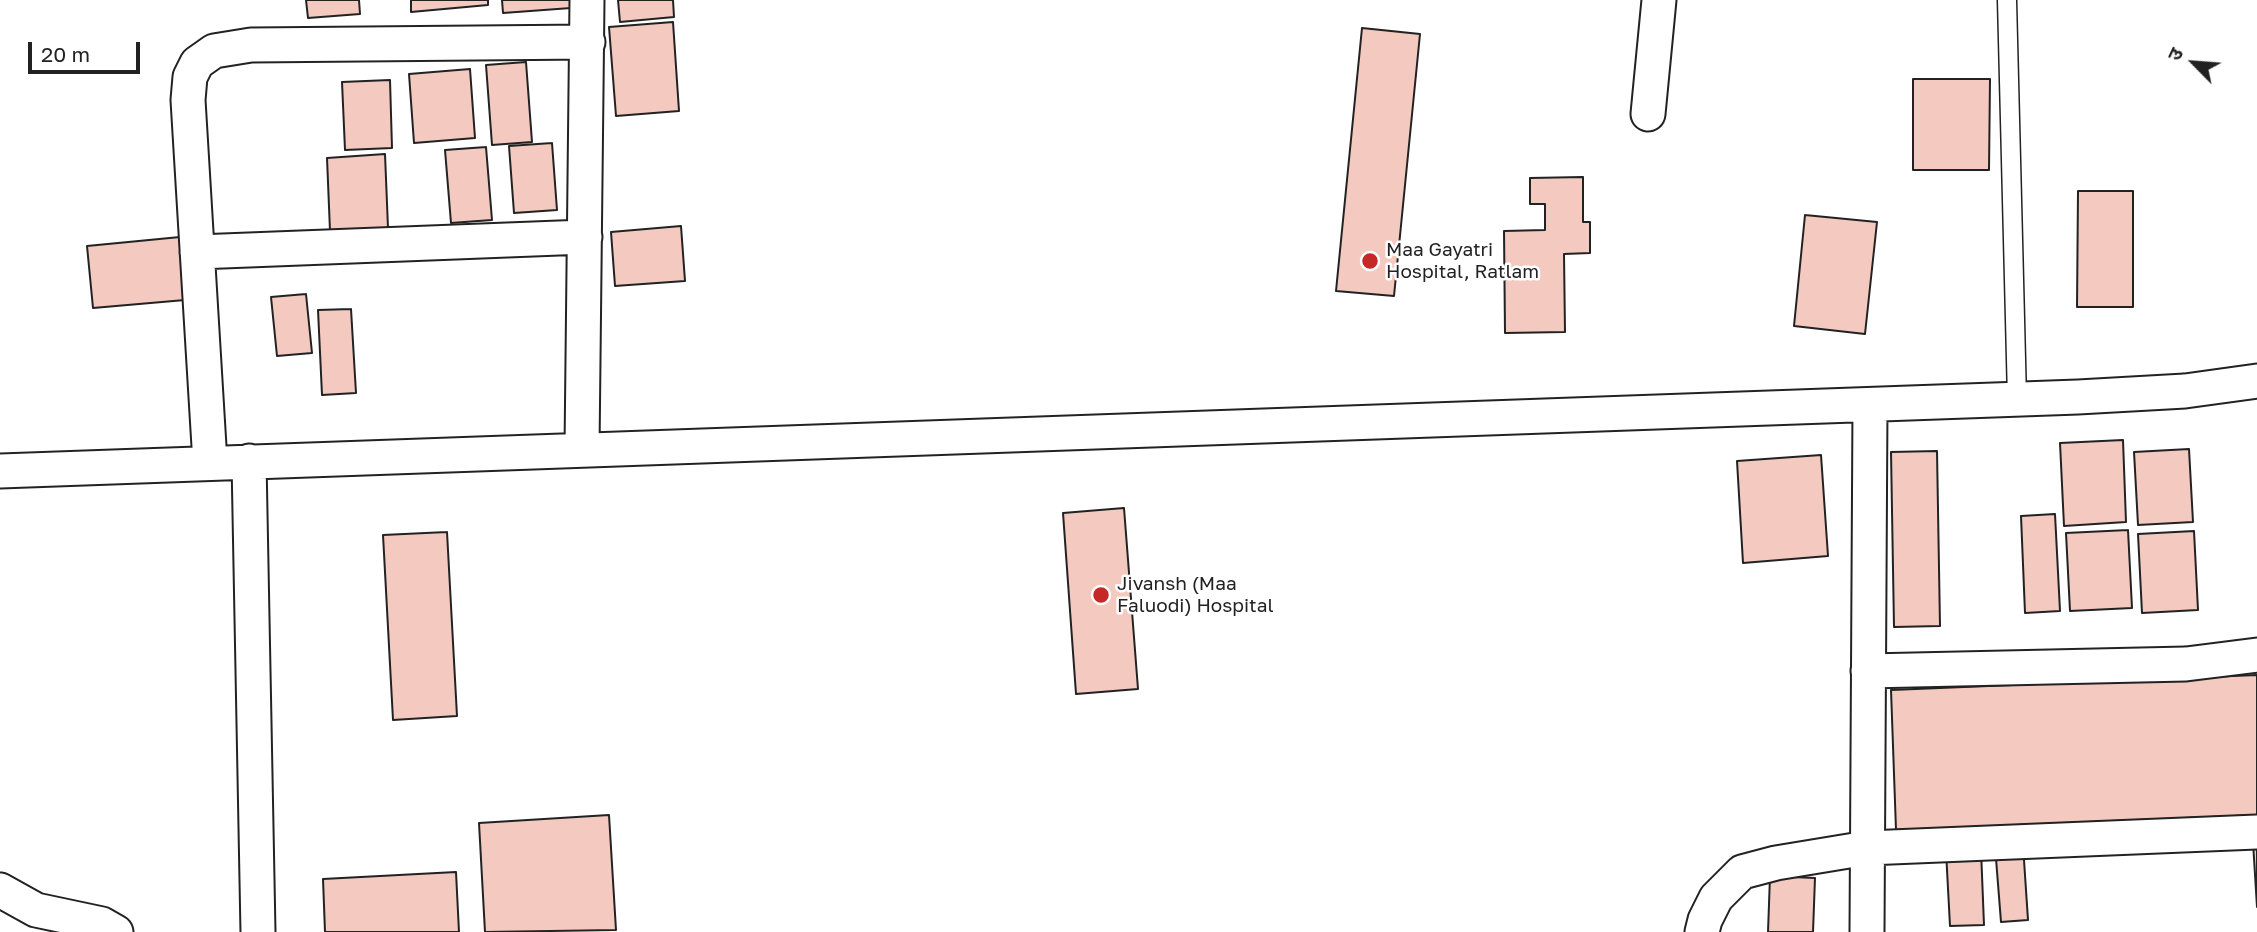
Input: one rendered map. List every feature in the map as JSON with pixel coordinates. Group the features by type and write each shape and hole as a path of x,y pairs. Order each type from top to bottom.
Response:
{"street":[{"path":"582,449 587,0"},
{"path":"1648,114 1659,0"},
{"path":"210,463 188,100 190,77 197,63 214,51 251,45 588,42"},
{"path":"197,252 585,237"},
{"path":"0,471 1870,405 2185,390 2257,381"},
{"path":"1867,932 1870,405"},
{"path":"249,461 258,932"},
{"path":"1868,671 2186,664 2257,655"},
{"path":"1702,932 1716,898 1742,872 1776,863 1867,848 2257,832"},
{"path":"0,890 36,910 102,924 116,932"}],"lane":[{"path":"2007,0 2017,399"}],"building":[{"path":"306,0 359,0 360,14 308,18"},
{"path":"411,0 488,0 488,5 411,12"},
{"path":"502,0 570,0 571,8 503,13"},
{"path":"618,0 673,0 674,17 620,22"},
{"path":"673,22 679,111 616,116 609,27"},
{"path":"1362,28 1420,34 1394,296 1336,291"},
{"path":"526,62 532,142 492,145 486,65"},
{"path":"470,69 475,138 414,143 409,74"},
{"path":"1913,79 1990,79 1989,170 1913,170"},
{"path":"390,80 392,148 345,150 342,82"},
{"path":"552,143 557,210 514,213 509,146"},
{"path":"486,147 492,220 451,223 445,150"},
{"path":"385,154 388,228 330,231 327,158"},
{"path":"1583,177 1583,222 1590,222 1590,253 1564,254 1565,332 1505,333 1504,231 1545,230 1545,204 1530,204 1530,178"},
{"path":"2078,191 2133,191 2133,307 2077,307"},
{"path":"1805,215 1877,222 1865,334 1794,326"},
{"path":"681,226 685,281 615,286 611,232"},
{"path":"180,237 185,300 93,308 87,246"},
{"path":"306,294 312,353 277,356 271,297"},
{"path":"351,309 356,393 322,395 318,310"},
{"path":"2123,440 2126,522 2064,526 2060,443"},
{"path":"2189,449 2193,522 2138,525 2134,452"},
{"path":"1937,451 1940,626 1894,627 1891,452"},
{"path":"1821,455 1828,556 1743,563 1737,461"},
{"path":"1124,508 1138,689 1076,694 1063,513"},
{"path":"2055,514 2060,611 2025,613 2021,516"},
{"path":"2128,530 2132,608 2070,611 2066,533"},
{"path":"2194,531 2198,610 2142,613 2138,534"},
{"path":"447,532 457,716 393,720 383,535"},
{"path":"2257,675 2257,815 1896,830 1891,690"},
{"path":"609,815 616,930 485,932 479,823"},
{"path":"2253,842 2257,842 2257,907"},
{"path":"2023,845 2028,920 2001,922 1995,846"},
{"path":"1981,850 1984,925 1950,926 1946,851"},
{"path":"456,872 459,932 325,932 323,879"},
{"path":"1770,876 1815,878 1813,932 1768,932"}],"place":[{"name":"Maa Gayatri Hospital, Ratlam","path":"1370,261"},
{"name":"Jivansh (Maa Faluodi) Hospital","path":"1101,595"}]}
